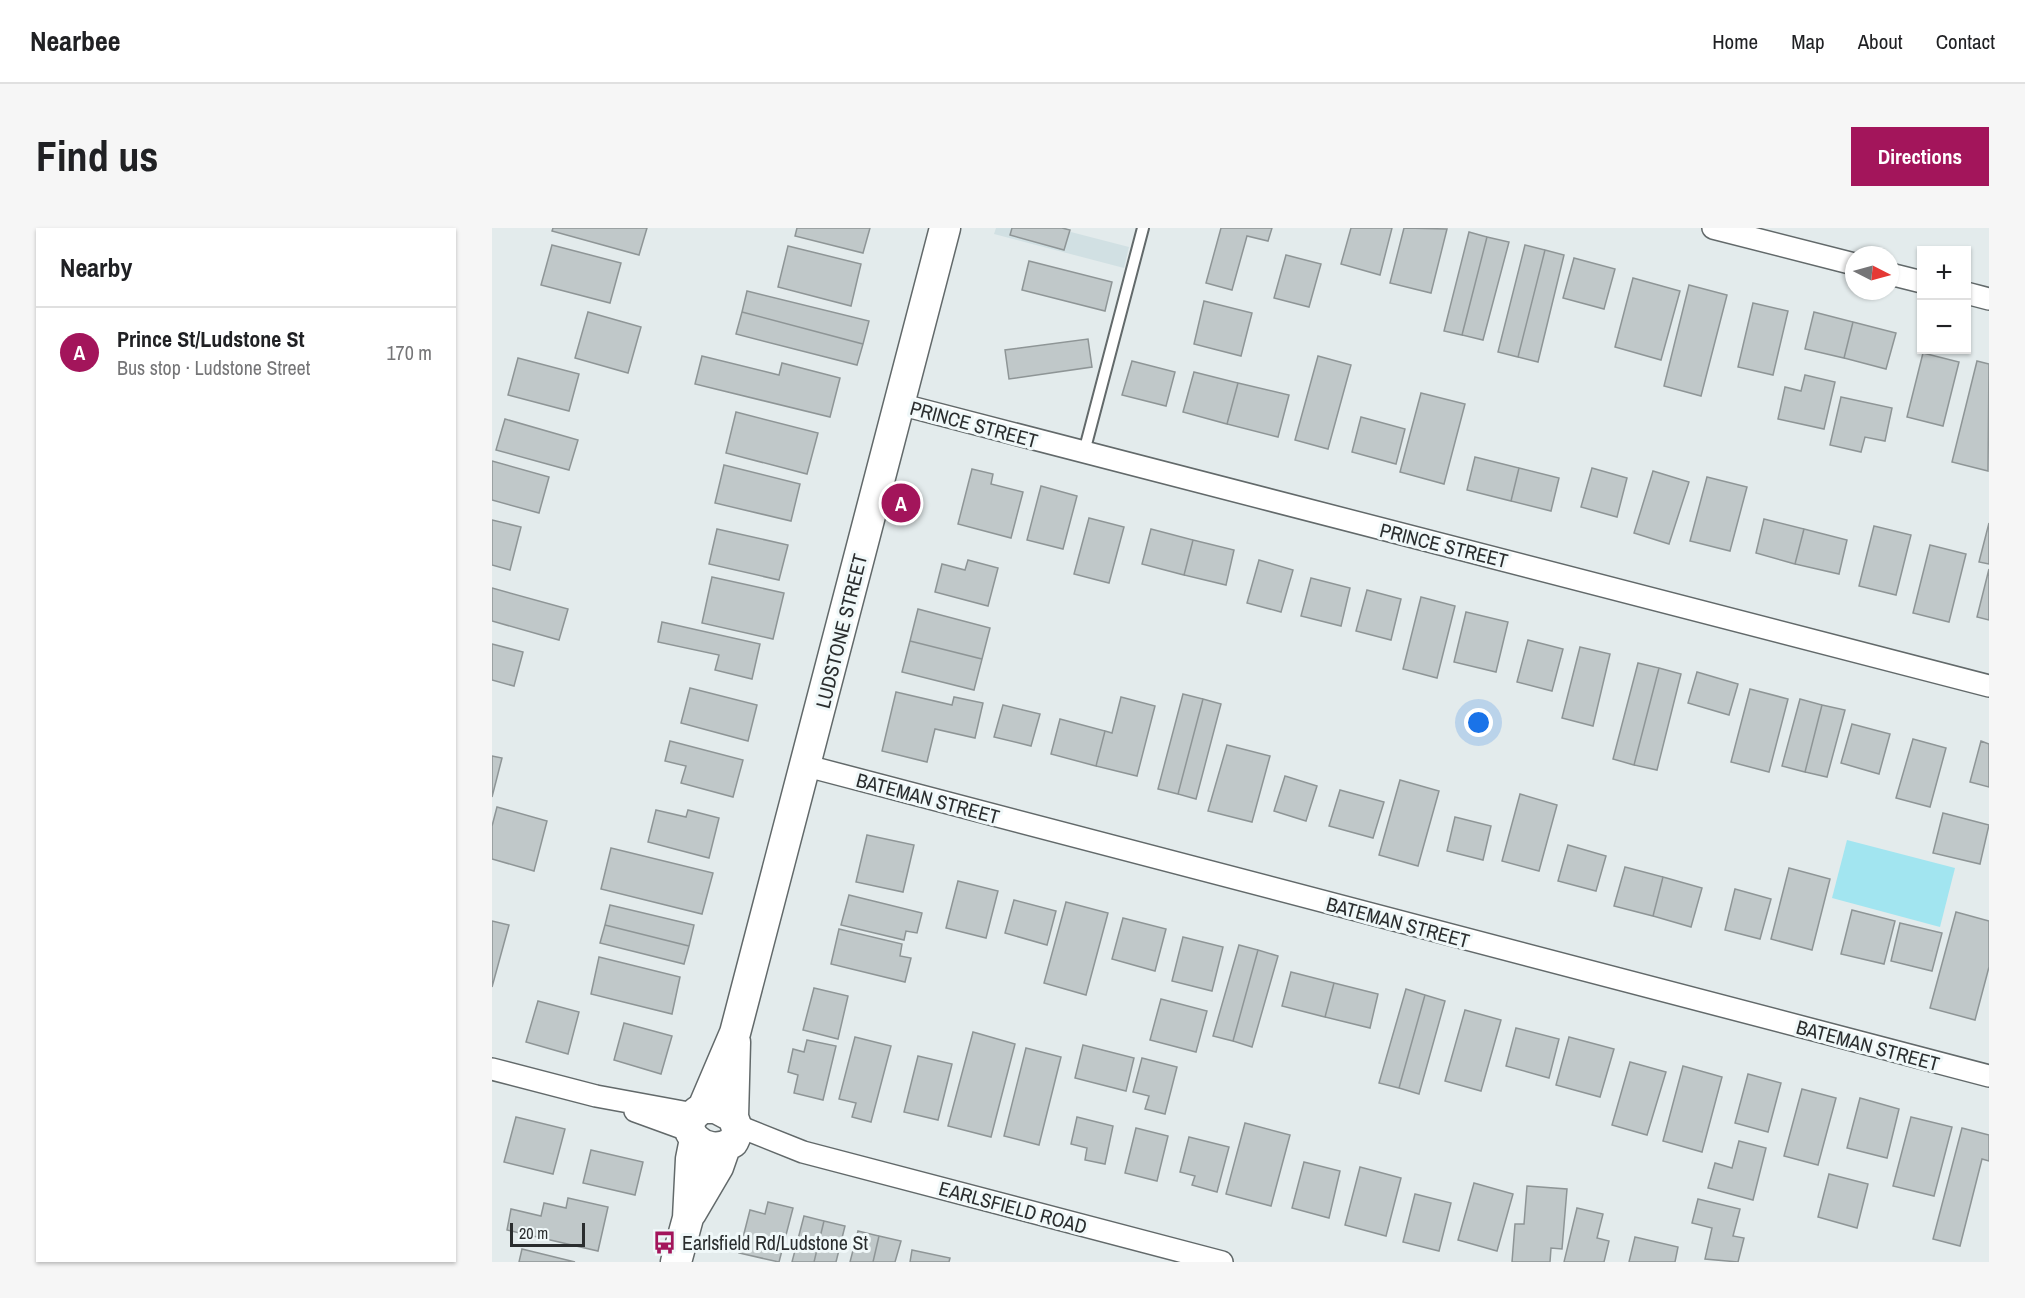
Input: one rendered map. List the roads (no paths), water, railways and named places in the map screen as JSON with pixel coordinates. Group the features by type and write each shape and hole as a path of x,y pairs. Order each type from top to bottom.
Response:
{"street":[{"name":"LUDSTONE STREET","path":"676,1262 688,1218 691,1159 696,1123 735,1033 807,766 945,228"},
{"path":"1713,228 1845,262"},
{"path":"1899,276 1917,281"},
{"path":"1971,294 1989,299"},
{"name":"PRINCE STREET","path":"899,404 1989,686"},
{"name":"BATEMAN STREET","path":"807,766 1989,1077"},
{"name":"LUDSTONE STREET","path":"688,1218 718,1167 732,1133 735,1033"},
{"path":"492,1069 696,1123 712,1147 732,1133"},
{"name":"EARLSFIELD ROAD","path":"732,1133 1222,1262"}],"lane":[{"path":"1084,452 1143,228"}],"place":[{"name":"Prince St/Ludstone St","path":"901,503"},
{"name":"Earlsfield Rd/Ludstone St","path":"664,1242"}]}
